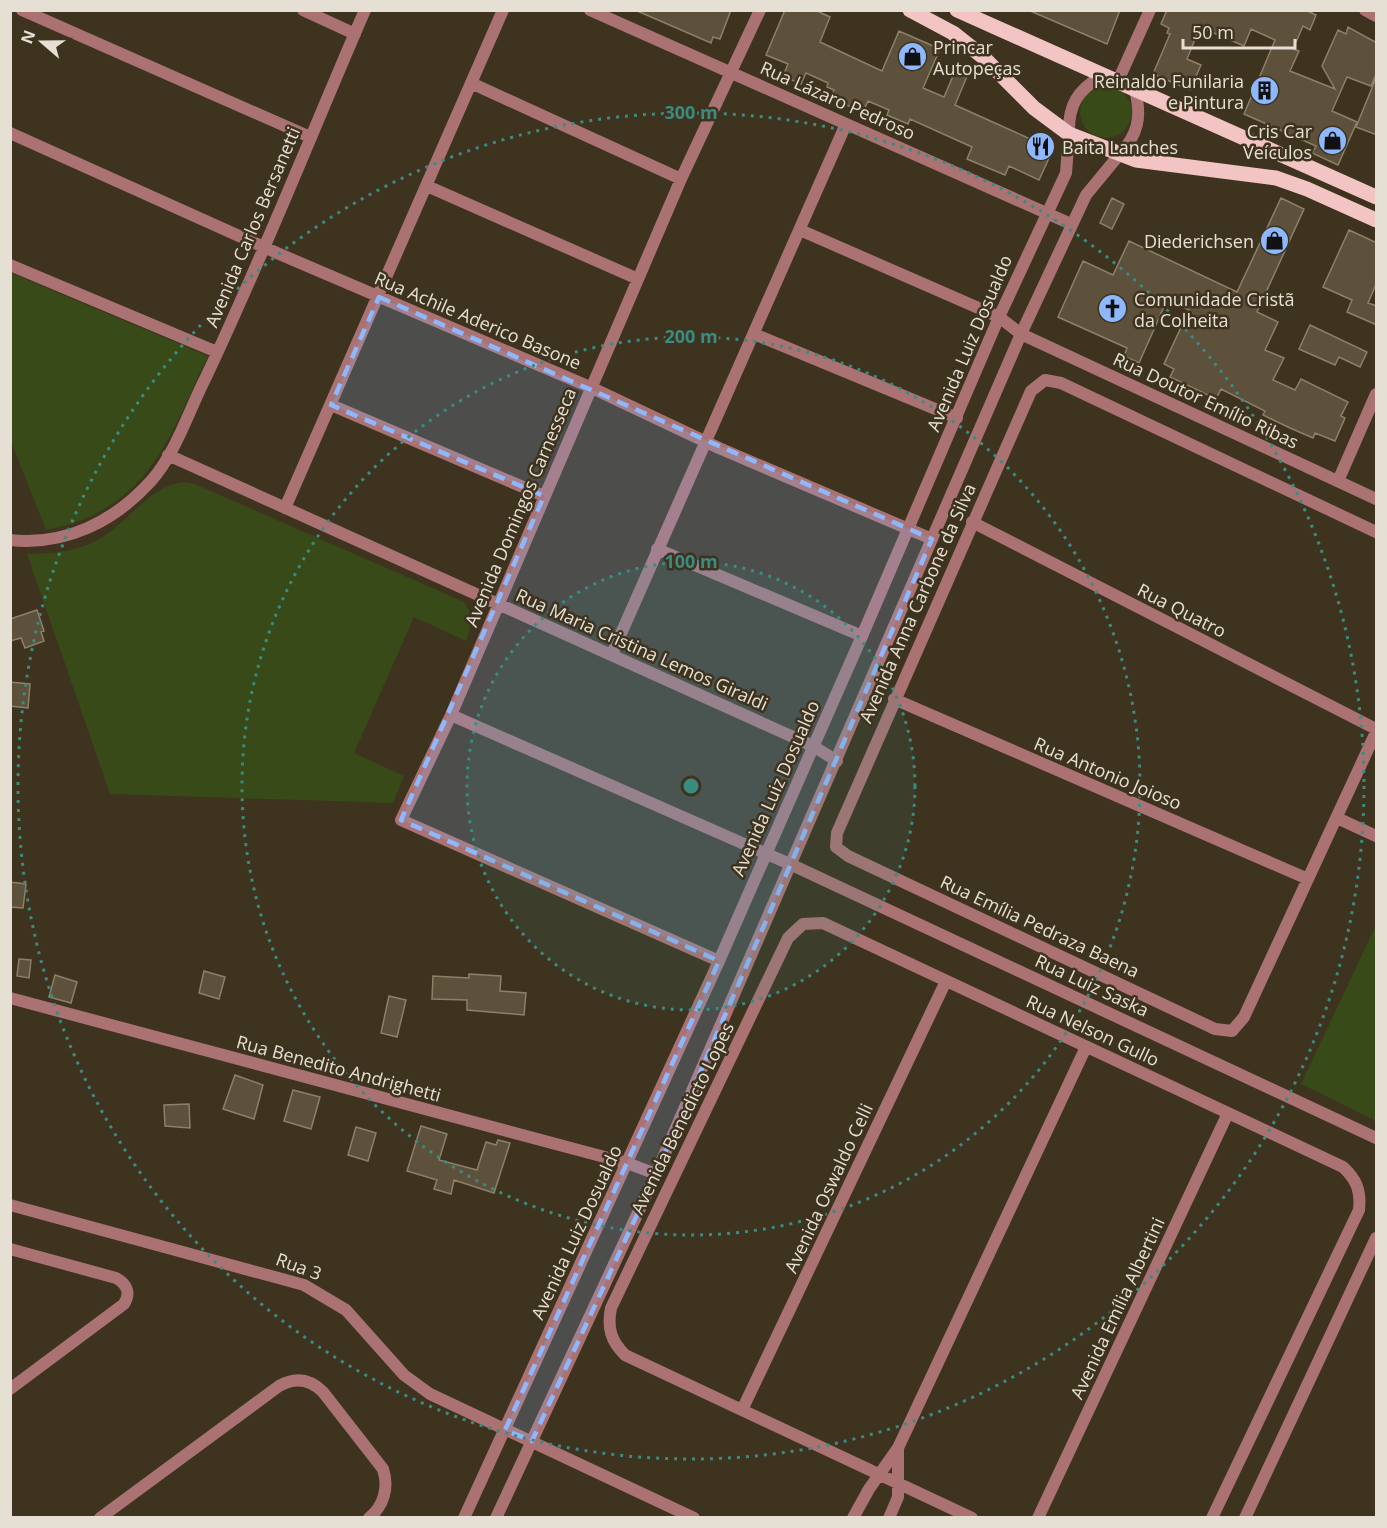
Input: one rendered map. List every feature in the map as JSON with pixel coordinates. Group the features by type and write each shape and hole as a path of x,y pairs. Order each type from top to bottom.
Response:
{"main road":[{"path":"910,10 952,33 982,56 1034,108 1069,134 1119,155 1179,167 1276,178 1377,220"},
{"path":"957,10 1377,197"}],"street":[{"path":"22,10 310,137"},
{"path":"303,10 355,34"},
{"name":"Avenida Carlos Bersanetti","path":"10,540 40,542 59,539 84,530 132,500 152,479 168,455 217,352 365,10"},
{"path":"285,508 503,10"},
{"name":"Rua Lázaro Pedroso","path":"590,10 1071,224"},
{"name":"Avenida Domingos Carnesseca","path":"719,961 401,820 451,714 681,179 760,10"},
{"path":"1117,83 1150,10"},
{"path":"1365,10 1377,16"},
{"name":"Avenida Luiz Dosualdo","path":"464,1518 719,961 999,317 1066,173 1068,116 1075,99 1086,85 1102,76"},
{"path":"471,83 681,179"},
{"path":"496,1518 656,1174 1071,224 1086,195 1131,142 1138,125 1140,108 1135,90"},
{"path":"612,654 846,124"},
{"name":"Rua Achile Aderico Basone","path":"10,133 263,247 590,387 705,441 932,540"},
{"path":"427,186 638,279"},
{"name":"Rua Doutor Emílio Ribas","path":"800,230 999,317 1021,334 1377,499"},
{"path":"10,265 217,352"},
{"path":"754,334 957,418"},
{"name":"Avenida Anna Carbone da Silva","path":"836,847 837,833 972,522 1031,391 1045,380 1061,383 1377,532"},
{"path":"1338,481 1377,394"},
{"path":"331,405 544,496"},
{"name":"Rua Maria Cristina Lemos Giraldi","path":"168,455 498,605 612,654 813,746 837,761"},
{"name":"Rua Quatro","path":"972,522 1377,730"},
{"path":"657,549 862,636"},
{"name":"Rua Antonio Joioso","path":"894,699 1308,879"},
{"name":"Rua Luiz Saska","path":"451,714 792,865 1377,1138"},
{"path":"1308,879 1377,730"},
{"path":"1337,818 1377,836"},
{"name":"Rua Emília Pedraza Baena","path":"836,847 848,856 1215,1029 1232,1031 1244,1017 1308,879"},
{"name":"Rua Nelson Gullo","path":"803,924 823,923 1343,1167 1358,1186 1359,1210 1212,1518"},
{"name":"Avenida Benedicto Lopes","path":"742,1410 626,1355 616,1346 610,1334 608,1321 616,1297 788,938 803,924"},
{"name":"Avenida Oswaldo Celli","path":"742,1410 946,981"},
{"name":"Rua Benedito Andrighetti","path":"10,998 627,1163 656,1174"},
{"path":"853,1518 869,1489 898,1448 1086,1047"},
{"name":"Avenida Emília Albertini","path":"1038,1518 1228,1113"},
{"name":"Rua 3","path":"10,1205 304,1285 346,1310 404,1375 430,1394 694,1518"},
{"path":"1245,1518 1377,1238"},
{"path":"10,1249 116,1278 127,1289 124,1304 10,1389"},
{"path":"100,1518 279,1386 294,1380 305,1381 323,1392 383,1469 386,1490 382,1503 369,1518"},
{"path":"742,1410 972,1518"},
{"path":"889,1518 898,1497 898,1448"}],"highlighted area":[{"path":"379,297 932,539 656,1174 532,1441 505,1430 719,961 401,820 544,496 331,405"}],"green space":[{"path":"1106,86 1116,88 1124,94 1130,102 1132,112 1130,122 1124,130 1116,136 1106,138 1096,136 1088,130 1082,122 1080,112 1082,102 1088,94 1096,88"},
{"path":"11,273 208,356 174,429 146,473 107,507 78,522 46,530 11,442"},
{"path":"184,482 195,484 464,602 471,621 466,641 414,617 354,753 404,776 393,803 110,794 27,554 79,548 98,540 152,495"},
{"path":"1376,925 1376,1121 1301,1084"}],"building":[{"path":"635,10 731,10 720,39 713,37 711,43"},
{"path":"785,10 815,10 830,17 820,42 882,71 899,31 940,49 923,88 944,97 956,69 968,74 955,105 1046,146 1043,153 1050,156 1039,180 1009,166 1005,175 967,159 972,147 910,119 908,124 887,115 889,110 868,101 863,112 844,104 831,98 834,90 827,87 828,83 806,73 801,84 783,76 788,64 766,55"},
{"path":"1028,10 1120,10 1107,44"},
{"path":"1167,10 1305,10 1316,15 1310,30 1303,26 1293,49 1299,51 1290,71 1335,89 1322,66 1338,30 1346,34 1348,27 1377,43 1377,72 1371,86 1347,77 1332,111 1357,122 1338,165 1312,153 1316,146 1244,114 1275,40 1251,29 1244,46 1200,27 1187,59 1201,65 1190,90 1153,74 1170,34 1167,33 1169,28 1161,24"},
{"path":"1377,78 1377,135 1356,127"},
{"path":"1112,198 1124,204 1112,229 1100,223"},
{"path":"1281,198 1304,209 1257,312 1278,322 1265,350 1284,358 1273,380 1295,390 1301,379 1348,402 1341,416 1345,418 1335,441 1315,433 1313,438 1290,428 1263,415 1265,411 1221,389 1216,399 1170,377 1174,369 1164,364 1189,310 1167,300 1139,363 1124,356 1127,348 1058,317 1083,261 1113,275 1129,241 1237,292"},
{"path":"1349,230 1377,243 1377,282 1368,303 1377,306 1377,325 1347,312 1352,300 1323,287"},
{"path":"1310,325 1367,352 1360,367 1339,357 1335,365 1299,349"},
{"path":"37,610 44,631 41,632 44,641 25,648 21,638 10,641 10,619"},
{"path":"10,682 30,684 28,708 10,706"},
{"path":"10,882 26,884 23,908 10,907"},
{"path":"19,959 31,960 29,978 17,976"},
{"path":"204,971 225,977 219,999 199,993"},
{"path":"469,974 501,976 500,991 526,993 524,1015 467,1010 467,1000 432,999 433,976 469,978"},
{"path":"55,975 77,982 71,1003 49,997"},
{"path":"389,996 406,1000 397,1037 381,1033"},
{"path":"235,1075 263,1085 254,1119 223,1109"},
{"path":"293,1090 320,1097 311,1129 284,1121"},
{"path":"189,1104 190,1128 165,1126 164,1105"},
{"path":"421,1126 447,1134 439,1160 477,1170 486,1142 496,1145 498,1140 510,1143 494,1193 454,1180 451,1194 434,1189 437,1180 407,1171"},
{"path":"356,1127 376,1133 368,1161 348,1155"}],"place":[{"name":"Princar Autopeças","path":"912,57"},
{"name":"Reinaldo Funilaria e Pintura","path":"1265,91"},
{"name":"Cris Car Veículos","path":"1333,141"},
{"name":"Baita Lanches","path":"1041,147"},
{"name":"Diederichsen","path":"1275,241"},
{"name":"Comunidade Cristã da Colheita","path":"1113,309"}]}
